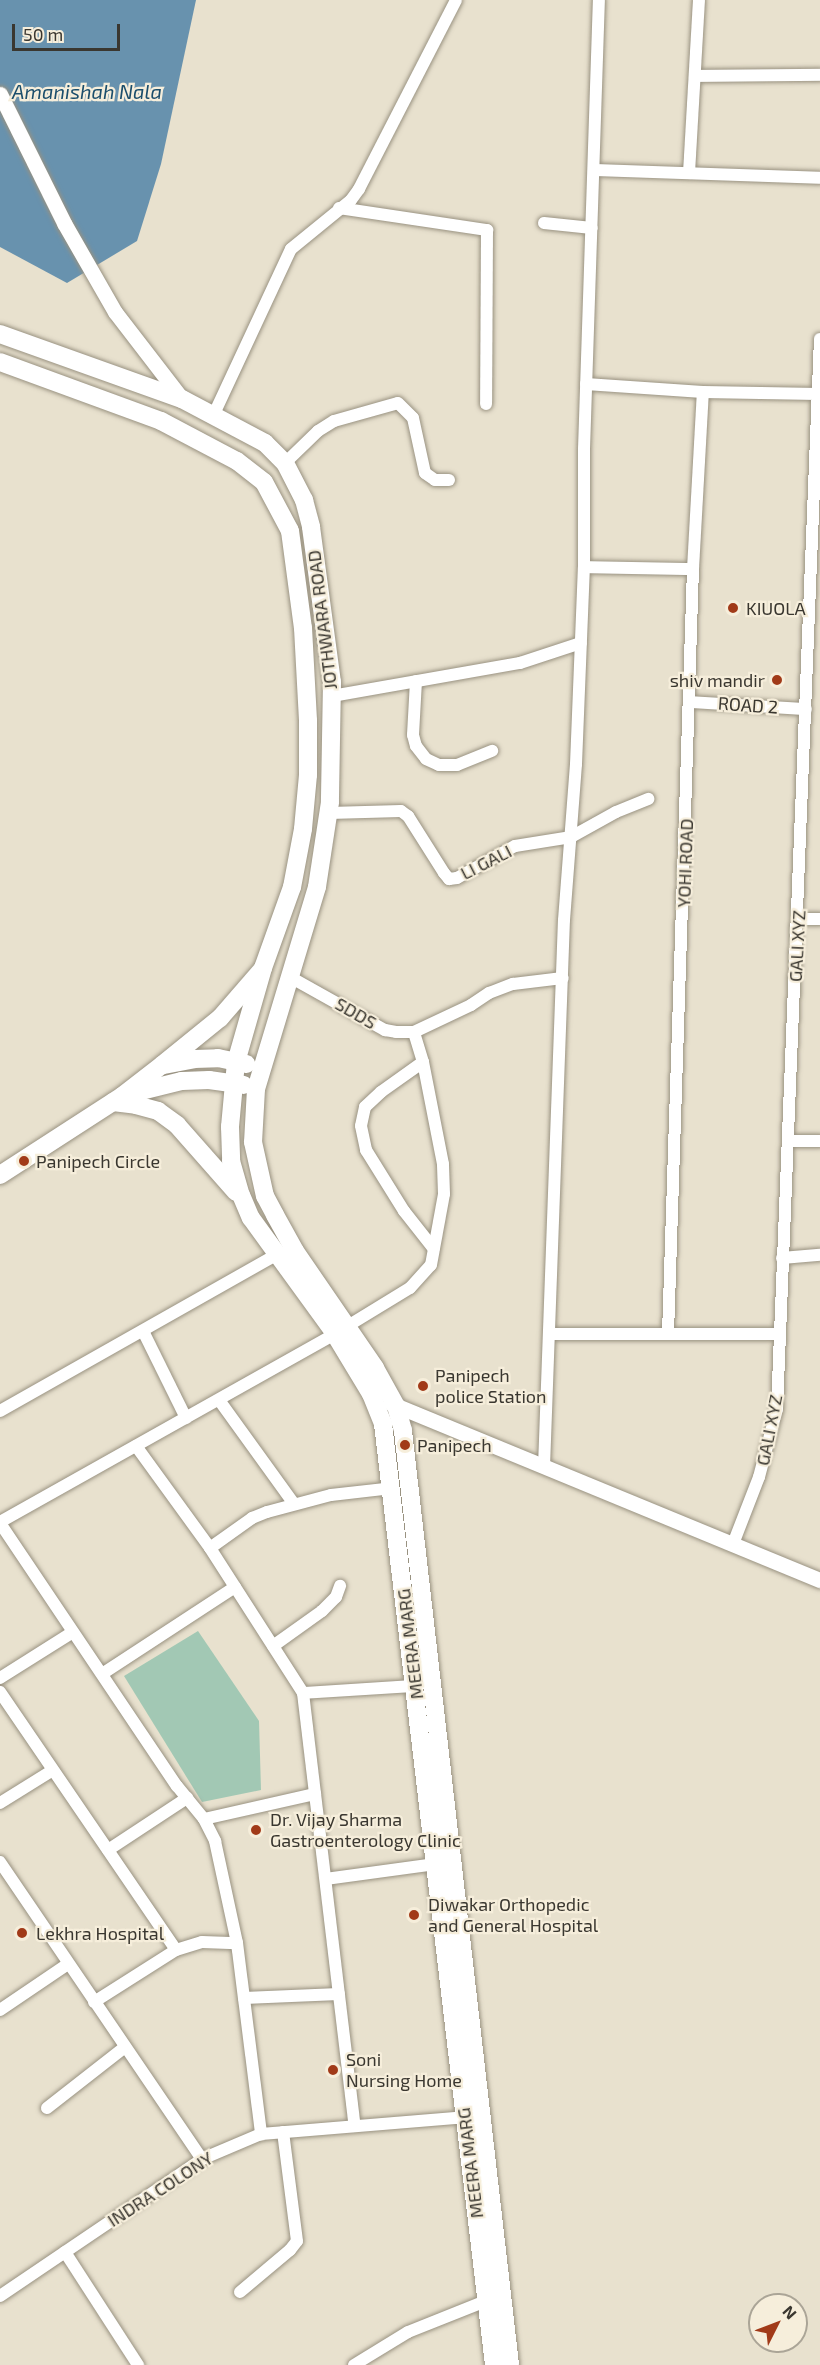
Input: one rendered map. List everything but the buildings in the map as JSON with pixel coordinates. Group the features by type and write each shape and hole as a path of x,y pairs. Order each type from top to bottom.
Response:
{"main road":[{"name":"JOTHWARA ROAD","path":"0,334 182,399 214,414 265,443 285,463 304,500 311,527 332,696 329,813 317,887 256,1089"},
{"name":"JOTHWARA ROAD","path":"0,362 161,421 237,461 264,482 290,531 303,628 308,721 308,775 303,829 292,887 263,968"},
{"name":"MEERA MARG","path":"263,968 236,1062 233,1082 231,1161 247,1209 278,1254 375,1368 396,1406 404,1438 472,2117 486,2301 494,2365"},
{"path":"0,1174 117,1099 162,1065 220,1018 263,968"},
{"path":"162,1065 194,1059 218,1058 262,1067"},
{"path":"117,1099 182,1081 233,1082 256,1089"},
{"name":"MEERA MARG","path":"256,1089 253,1143 265,1196 341,1330 383,1424 435,1864 510,2365"},
{"path":"117,1099 158,1112 177,1125 224,1176 247,1209"}],"street":[{"path":"214,414 291,249 351,200 359,189 456,0"},
{"path":"544,1467 563,978 584,567 586,384 599,0"},
{"path":"689,173 699,0"},
{"path":"694,76 820,75"},
{"path":"0,94 64,223 116,312 182,399"},
{"path":"594,170 820,178"},
{"path":"339,208 487,230 486,404"},
{"path":"544,223 592,228"},
{"name":"GALI XYZ","path":"733,1544 759,1477 777,1409 806,709 815,601 820,339"},
{"path":"586,384 703,392 818,394"},
{"name":"YOHI ROAD","path":"668,1334 693,568 703,392"},
{"path":"285,463 318,431 334,421 398,403 413,418 425,473 435,480 448,480"},
{"path":"584,567 693,568"},
{"path":"332,696 520,663 581,643"},
{"path":"416,681 413,735 416,746 426,759 439,765 457,765 492,751"},
{"name":"ROAD 2","path":"690,702 806,709"},
{"path":"571,837 616,812 648,799"},
{"name":"LI GALI","path":"329,813 401,812 408,816 449,879 457,878 514,846 571,837"},
{"path":"798,919 820,919"},
{"name":"SDDS","path":"290,977 386,1030 414,1032"},
{"path":"261,2134 237,1943 215,1841 204,1819 187,1798 0,1523 219,1400 410,1288 431,1265 444,1194 443,1164 423,1062 414,1032 471,1005 489,993 521,982 563,978"},
{"path":"423,1062 381,1092 366,1107 361,1126 366,1150 404,1211 434,1249"},
{"path":"788,1141 820,1141"},
{"path":"0,1411 278,1254"},
{"path":"782,1258 820,1255"},
{"path":"143,1331 186,1418"},
{"path":"549,1334 779,1334"},
{"path":"371,1394 733,1544 818,1576"},
{"path":"219,1400 294,1504"},
{"path":"136,1446 210,1548 303,1693 355,2126"},
{"path":"210,1548 252,1518 294,1504 331,1495 392,1488"},
{"path":"273,1646 322,1611 336,1597 340,1586"},
{"path":"102,1674 235,1587"},
{"path":"0,1678 73,1632"},
{"path":"303,1693 415,1686"},
{"path":"0,1692 176,1950"},
{"path":"0,1803 53,1770"},
{"path":"204,1819 315,1794"},
{"path":"108,1850 187,1798"},
{"path":"0,1862 202,2159"},
{"path":"326,1879 435,1864"},
{"path":"94,2002 176,1950 202,1942 237,1943"},
{"path":"0,2010 68,1964"},
{"path":"244,1998 339,1994"},
{"path":"47,2108 125,2047"},
{"name":"INDRA COLONY","path":"0,2296 202,2159 261,2134 472,2117"},
{"path":"240,2292 290,2250 297,2241 284,2132"},
{"path":"65,2252 138,2365"},
{"path":"354,2365 408,2331 486,2301"}],"green space":[{"path":"198,1631 259,1721 261,1790 202,1802 124,1676"}],"water":[{"name":"Amanishah Nala","path":"0,0 196,0 161,164 137,241 67,283 0,247"}],"place":[{"name":"KIUOLA","path":"733,608"},
{"name":"shiv mandir","path":"777,680"},
{"name":"Panipech Circle","path":"24,1161"},
{"name":"Panipech police Station","path":"423,1386"},
{"name":"Panipech","path":"405,1445"},
{"name":"Dr. Vijay Sharma Gastroenterology Clinic","path":"256,1830"},
{"name":"Diwakar Orthopedic and General Hospital","path":"414,1915"},
{"name":"Lekhra Hospital","path":"22,1933"},
{"name":"Soni Nursing Home","path":"333,2070"}]}
